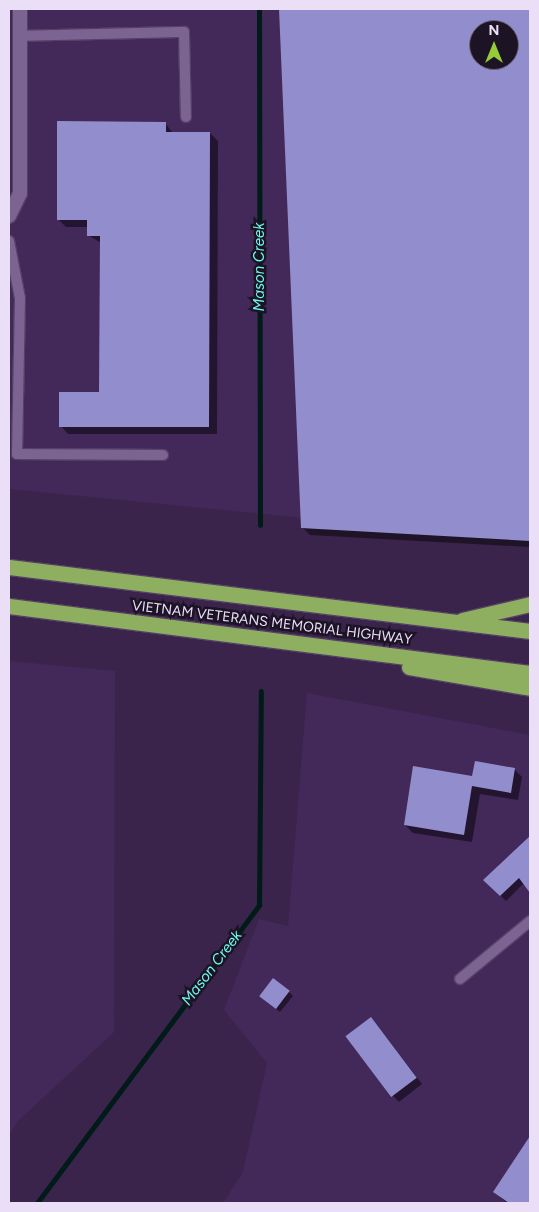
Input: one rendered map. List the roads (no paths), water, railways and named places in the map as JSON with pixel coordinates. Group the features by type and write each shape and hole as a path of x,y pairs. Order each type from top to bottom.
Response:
{"highway":[{"name":"VIETNAM VETERANS MEMORIAL HIGHWAY","path":"9,567 530,631"},
{"path":"450,622 530,604"},
{"name":"VIETNAM VETERANS MEMORIAL HIGHWAY","path":"9,606 530,673"},
{"path":"208,632 530,688"}],"street":[{"path":"9,216 20,192 15,53 20,36 20,9"}],"lane":[{"path":"20,36 184,32 186,117"},
{"path":"9,241 20,298 18,454 163,455"},
{"path":"460,979 530,921"}],"waterway":[{"name":"Mason Creek","path":"259,9 260,525"},
{"name":"Mason Creek","path":"37,1203 259,905 261,691"}]}
